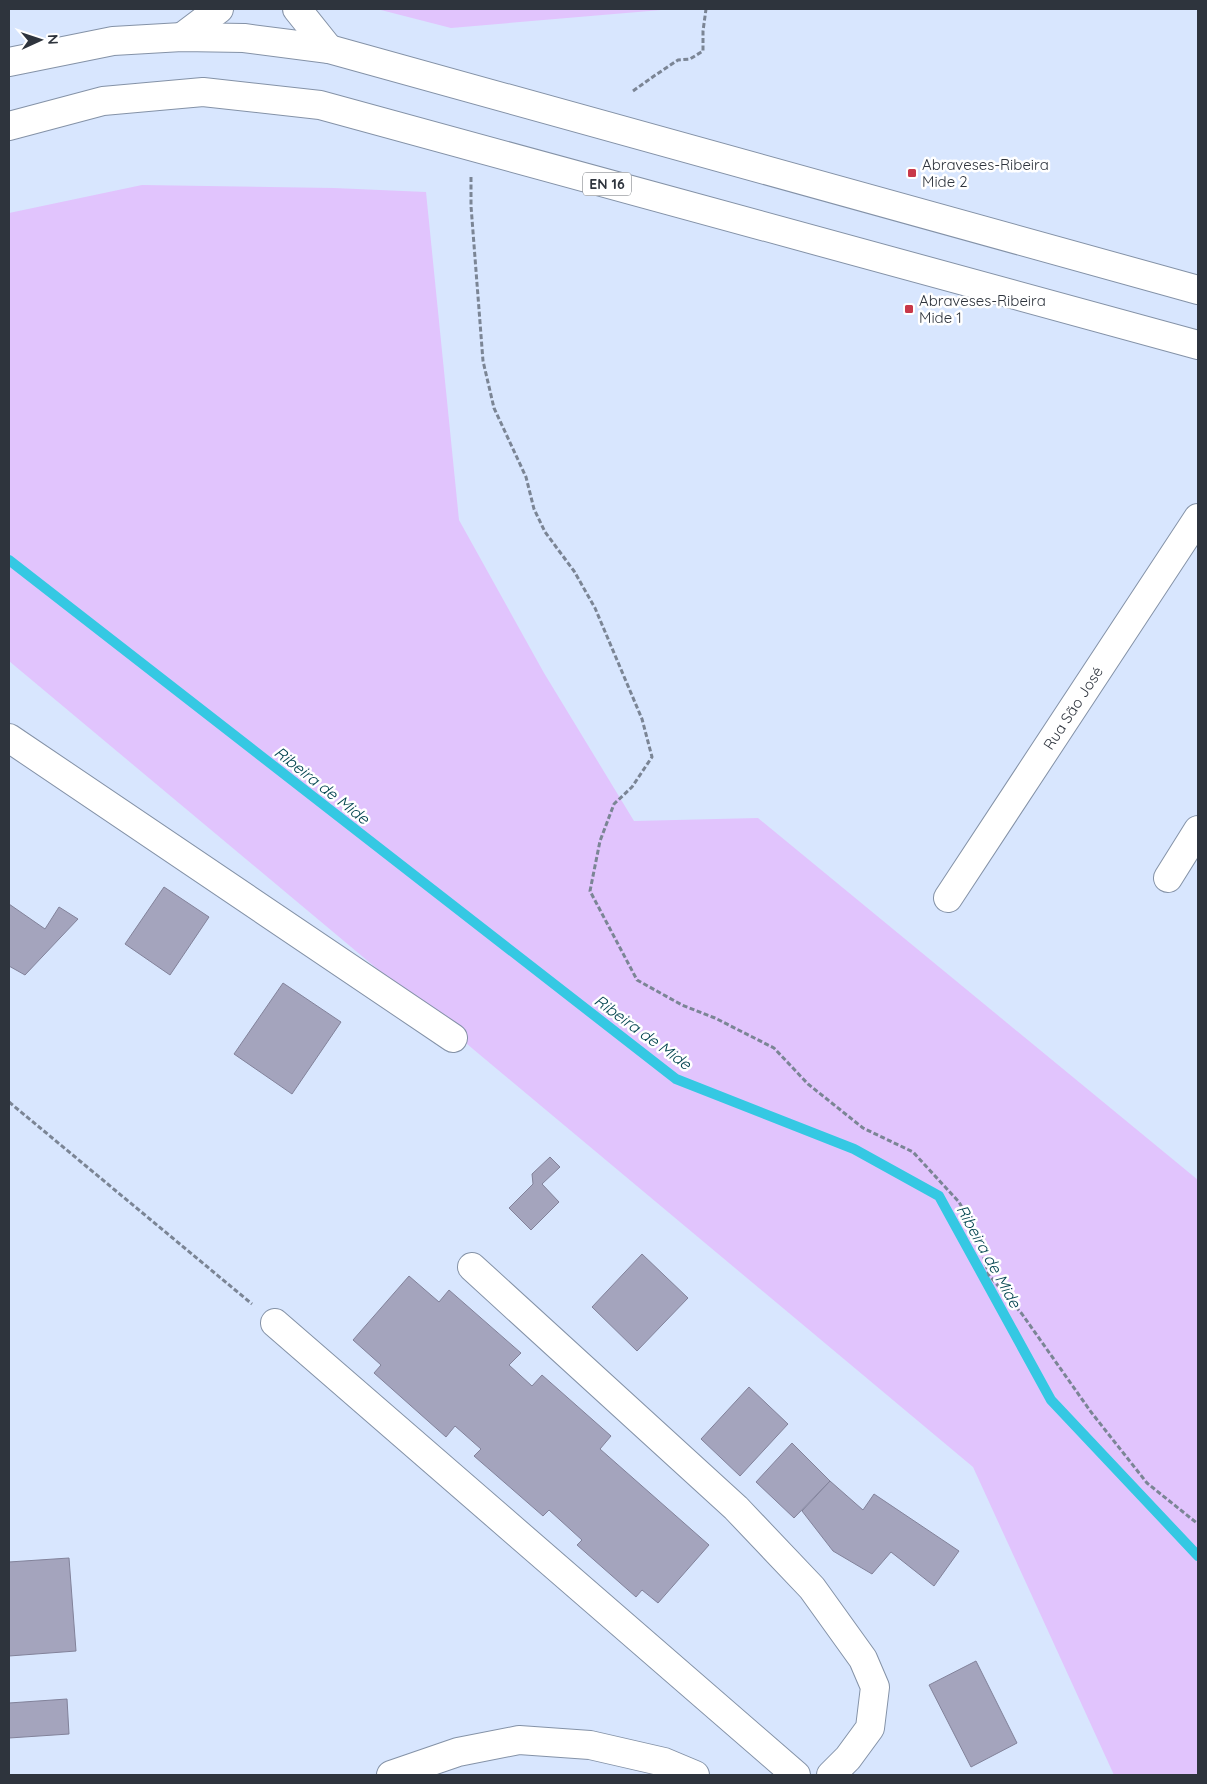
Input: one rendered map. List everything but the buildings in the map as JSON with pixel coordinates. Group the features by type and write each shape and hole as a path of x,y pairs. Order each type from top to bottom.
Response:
{"street":[{"path":"182,37 219,9"},
{"path":"297,9 329,49"},
{"path":"9,62 113,41 182,37 244,38 329,49 1198,290"},
{"name":"EN 16","path":"9,126 103,101 204,92 320,105 1198,345"},
{"name":"Rua São José","path":"948,898 1198,518"},
{"path":"9,738 453,1038"},
{"path":"1168,878 1198,830"},
{"path":"472,1267 736,1508 812,1588 864,1659 876,1687 870,1728 848,1758 831,1775"},
{"path":"275,1323 796,1775"},
{"path":"391,1775 458,1752 519,1740 590,1745 664,1762 695,1775"}],"path":[{"path":"633,91 678,60 690,59 703,51 706,9"},
{"path":"471,177 472,216 484,361 494,408 526,477 534,509 544,532 574,571 594,608 642,719 652,757 632,787 614,804 600,841 590,891 610,932 637,980 774,1048 808,1084 863,1128 913,1152 959,1202 977,1235 989,1275 1022,1314 1091,1412 1147,1483 1198,1524"},
{"path":"9,1102 275,1323"}],"shaded area":[{"path":"377,9 673,9 451,28"},
{"path":"142,185 334,188 426,192 459,520 544,673 634,821 758,818 1198,1180 1198,1775 1114,1775 973,1467 9,661 9,213"}],"waterway":[{"name":"Ribeira de Mide","path":"9,560 676,1079 854,1149 939,1196 1051,1400 1198,1556"}],"place":[{"name":"Abraveses-Ribeira Mide 2","path":"912,173"},
{"name":"Abraveses-Ribeira Mide 1","path":"909,309"}]}
